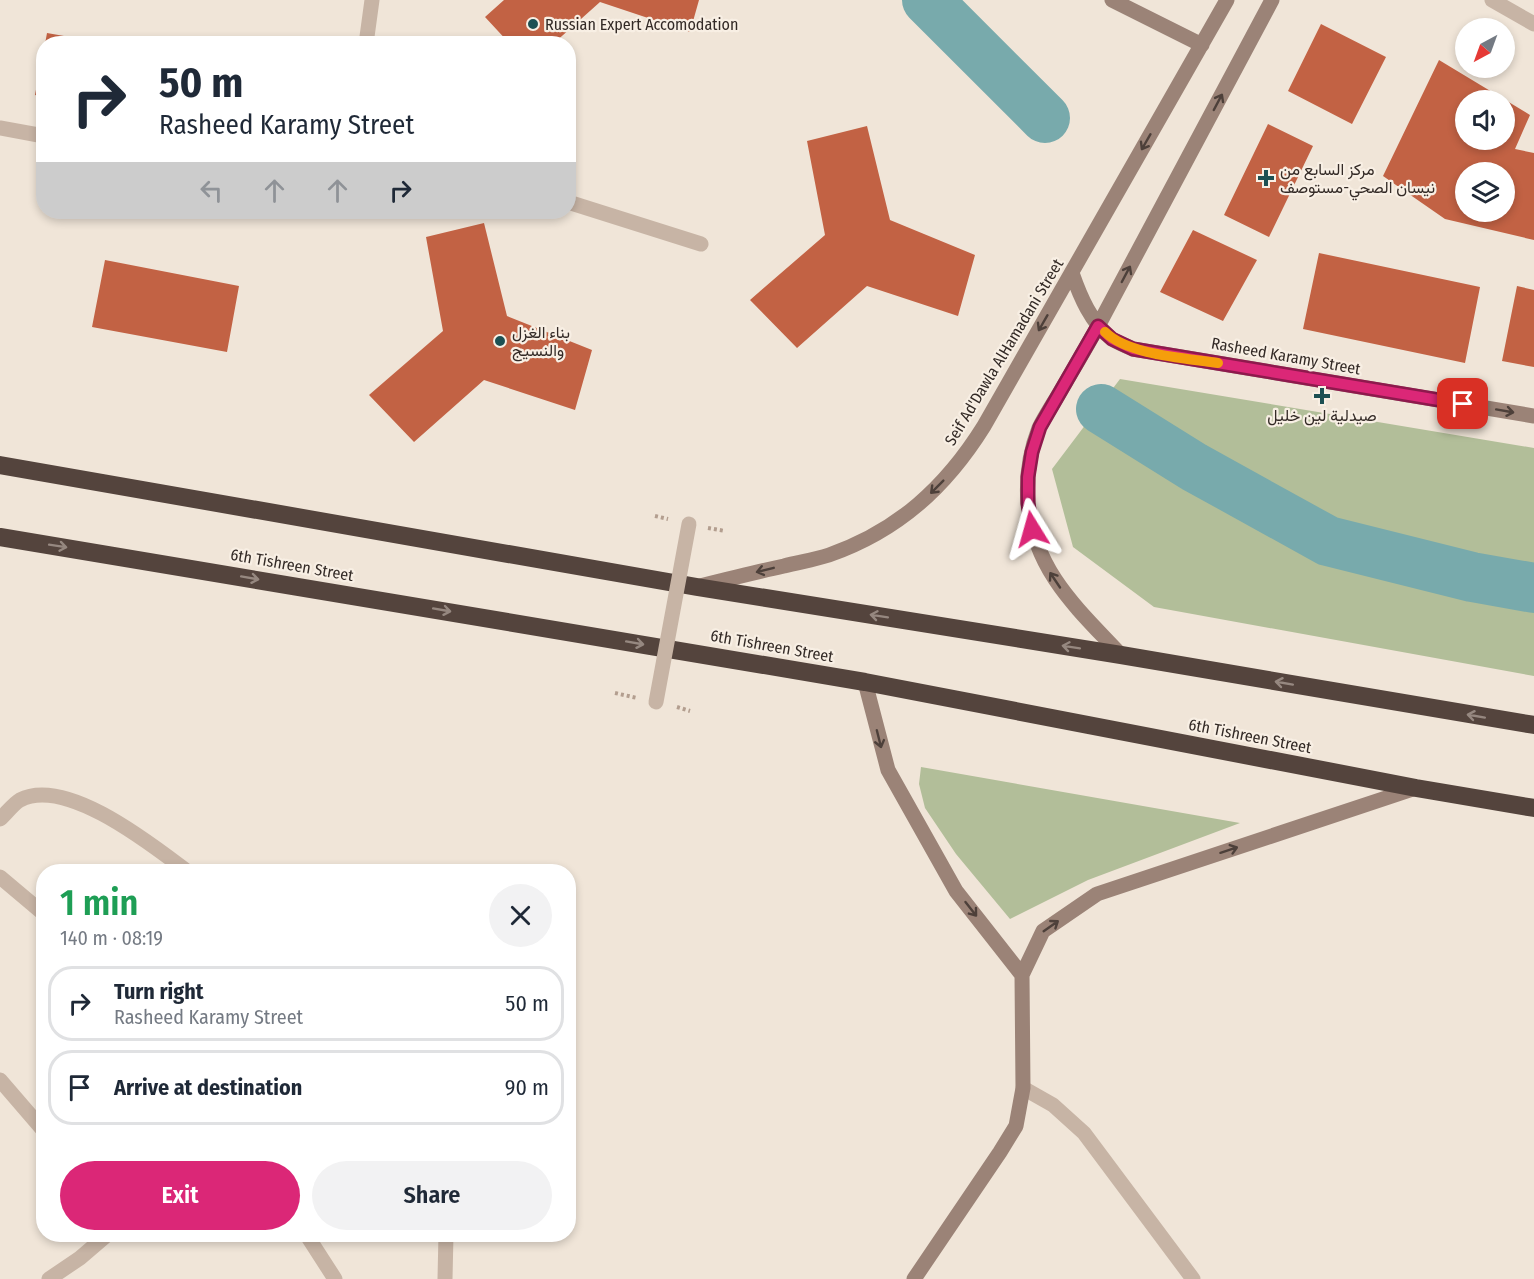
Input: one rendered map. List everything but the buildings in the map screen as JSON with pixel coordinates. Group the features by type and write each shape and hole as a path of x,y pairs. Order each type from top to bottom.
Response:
{"highway":[{"path":"0,465 697,587 1121,655 1534,725"},
{"name":"6th Tishreen Street","path":"0,537 865,682 1416,788 1534,808"}],"main road":[{"path":"1112,0 1202,45"},
{"name":"Seif Ad'Dawla AlHamadani Street","path":"697,587 827,555 881,531 921,502 950,474 968,451 1227,0"},
{"path":"1121,655 1068,598 1052,577 1040,554 1032,529 1028,503 1028,477 1032,452 1040,427 1098,326 1272,0"},
{"name":"Rasheed Karamy Street","path":"1072,273 1081,298 1098,326 1112,339 1133,349 1534,416"},
{"path":"865,682 888,770 956,891 1022,975"},
{"path":"914,1279 1016,1125 1023,1088 1022,975 1043,931 1097,894 1416,788"}],"street":[{"path":"367,36 372,0"},
{"path":"1492,0 1534,24"},
{"path":"0,128 36,135"},
{"path":"576,205 701,244"},
{"path":"656,702 689,524"},
{"path":"0,819 20,800 46,794 79,804 128,827 177,864"},
{"path":"0,878 36,907"},
{"path":"0,1080 36,1122"},
{"path":"1023,1088 1053,1105 1084,1133 1193,1279"},
{"path":"50,1279 99,1242"},
{"path":"311,1242 335,1279"},
{"path":"446,1242 446,1279"}],"green space":[{"path":"1120,379 1534,448 1534,676 1154,607 1073,547 1052,469"},
{"path":"921,767 1240,823 1088,880 1010,919 956,854 925,808 919,784"}],"waterway":[{"path":"927,0 1045,118"},
{"path":"1101,409 1194,467 1328,541 1472,577 1534,588"}],"slow traffic":[{"path":"1105,332 1112,339 1133,349 1218,363"}],"place":[{"name":"Russian Expert Accomodation","path":"533,24"},
{"name":"مركز السابع من نيسان الصحي-مستوصف","path":"1266,178"},
{"name":"بناء الغزل والنسيج","path":"500,341"},
{"name":"صيدلية لين خليل","path":"1322,396"}],"route":[{"path":"1032,529 1028,503 1028,477 1032,452 1040,427 1098,326 1112,339 1133,349 1463,404"}]}
